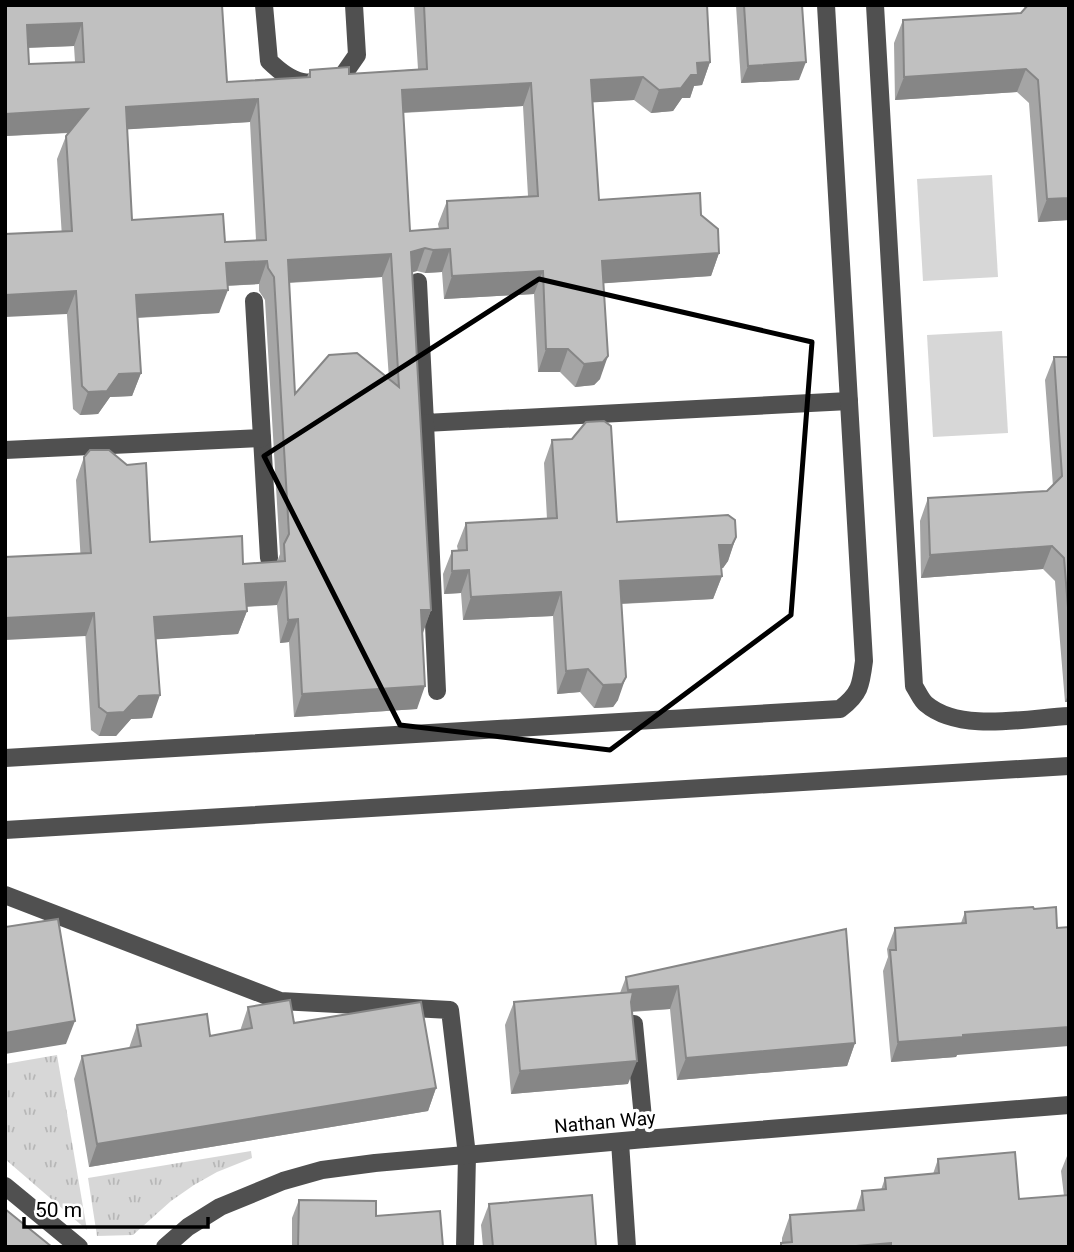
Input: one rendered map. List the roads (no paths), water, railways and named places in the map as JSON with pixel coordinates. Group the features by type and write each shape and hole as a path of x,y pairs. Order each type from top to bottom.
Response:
{"street":[{"path":"264,5 269,61 286,78 313,84 341,78 357,55 354,5"},
{"path":"5,758 840,709 854,699 860,685 864,661 826,5"},
{"path":"874,5 914,686 925,703 946,715 971,722 1069,716"},
{"path":"418,282 437,691"},
{"path":"254,301 269,558"},
{"path":"425,424 849,401"},
{"path":"5,450 262,439"},
{"path":"5,830 1069,766"},
{"path":"5,895 280,1001 450,1010 467,1155 465,1247"},
{"path":"634,1024 645,1139"},
{"name":"Nathan Way","path":"166,1247 188,1227 220,1207 284,1181 323,1170 645,1139 1069,1105"},
{"path":"620,1142 627,1247"},
{"path":"5,1186 79,1247"}]}
